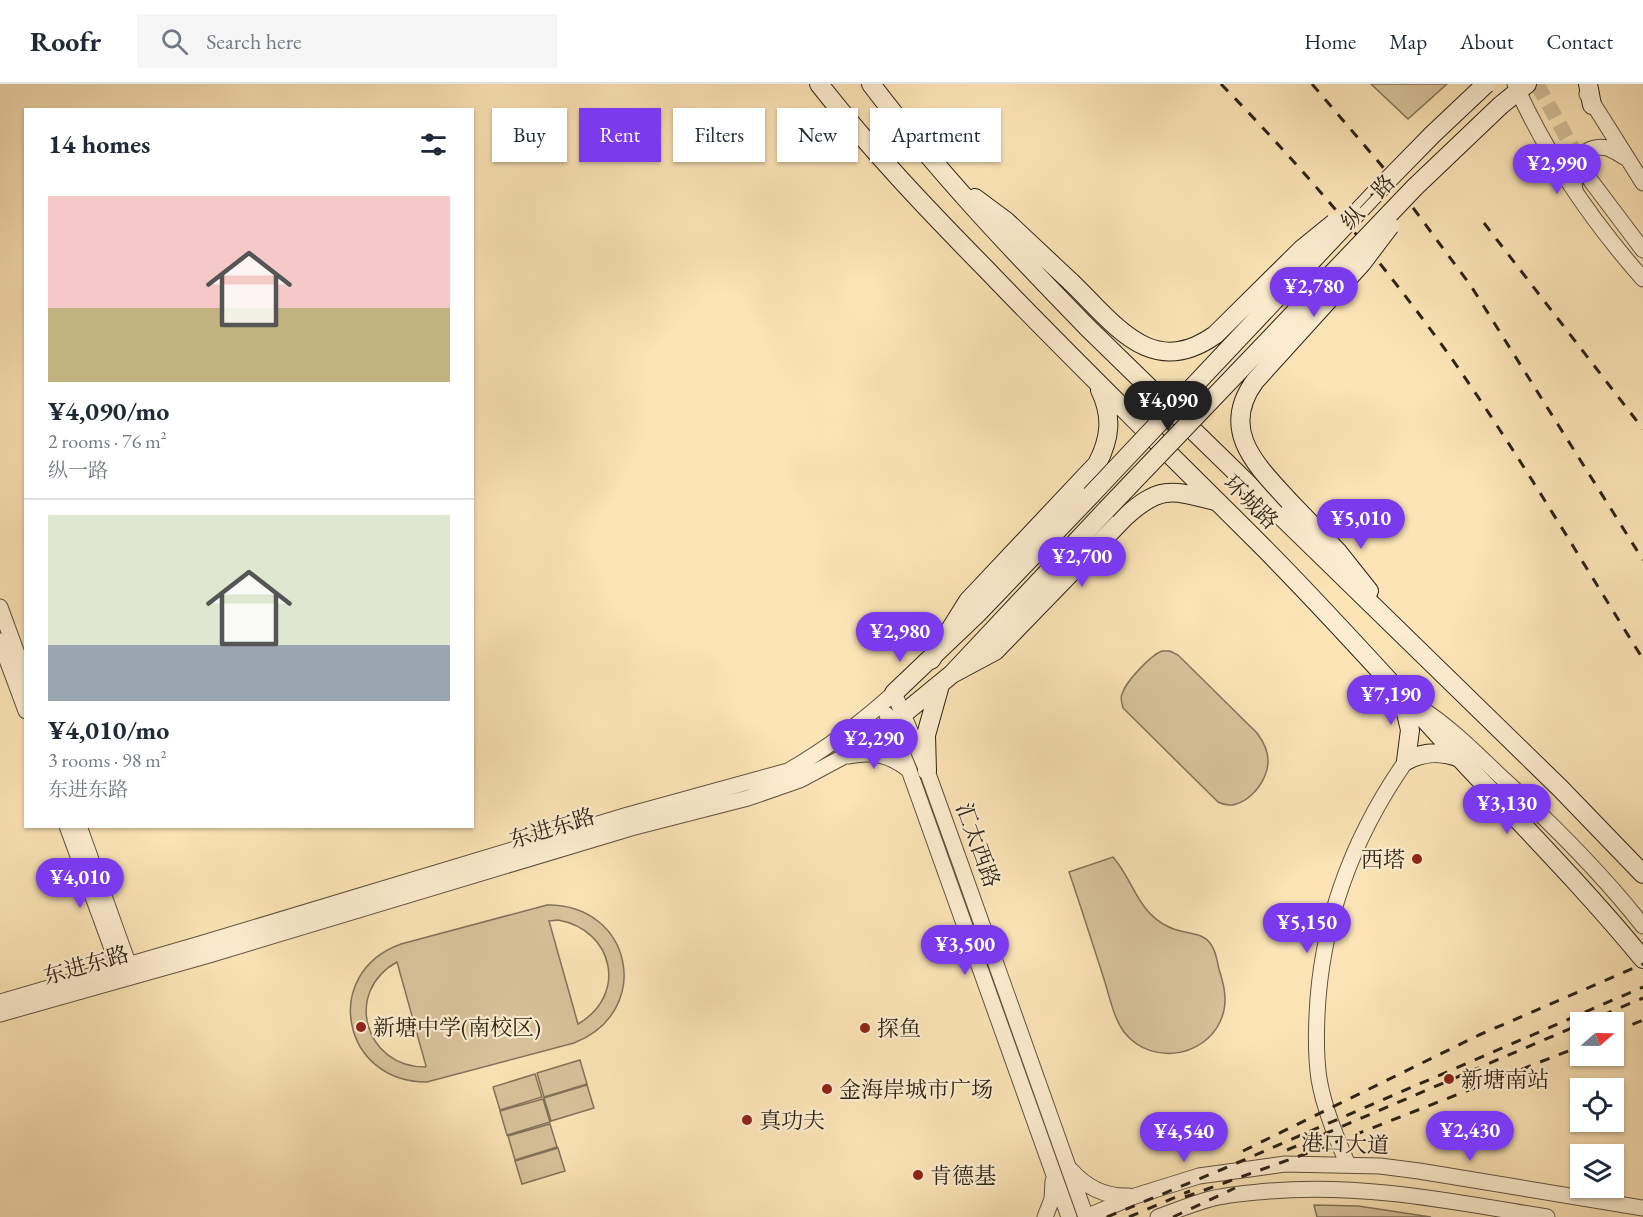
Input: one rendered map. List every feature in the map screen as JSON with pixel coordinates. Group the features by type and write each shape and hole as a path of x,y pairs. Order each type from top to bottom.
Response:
{"main road":[{"name":"环城路","path":"819,84 934,216 1066,353 1258,542 1403,694 1460,759 1573,878 1643,959"},
{"path":"871,84 947,178 1006,221 1127,336 1141,345 1169,353 1187,350 1215,335 1302,249 1385,183"},
{"name":"纵一路","path":"931,660 1088,487 1433,134 1486,84"},
{"path":"1588,84 1592,105"},
{"name":"纵一路","path":"946,679 1415,187 1520,86"},
{"name":"环城路","path":"947,178 1087,327 1560,788 1643,874"},
{"path":"1396,629 1355,571 1253,461 1240,424 1243,400 1255,381 1372,251 1415,187"},
{"path":"1066,353 1078,354 1091,346 1092,339 1087,327"},
{"path":"1088,487 1109,435 1107,407 1096,381"},
{"path":"1170,457 1193,432"},
{"path":"1088,487 1103,478 1114,484 1125,498 1125,517"},
{"path":"918,770 926,735 946,679 995,651 1125,517 1144,501 1164,492 1186,492 1215,501"},
{"name":"东进东路","path":"888,698 931,660"},
{"name":"东进东路","path":"897,719 946,679"},
{"path":"1403,694 1409,719 1410,740 1406,761"},
{"path":"1406,761 1419,755 1436,753 1460,759"}],"street":[{"path":"1582,84 1592,105 1643,183"},
{"path":"1520,86 1553,160 1616,248 1643,279"},
{"path":"1576,193 1573,179 1576,165 1583,154 1605,147 1626,159"},
{"path":"1591,181 1643,250"},
{"path":"0,608 24,673"},
{"path":"0,641 24,706"},
{"path":"1403,694 1447,726 1525,799 1604,880 1643,926"},
{"name":"汇太西路","path":"888,698 918,770 1050,1116 1086,1217"},
{"name":"东进东路","path":"0,1014 475,860 788,771 811,758 888,698"},
{"name":"东进东路","path":"0,1002 126,972 491,872 631,828 748,798 800,780 843,757 897,719"},
{"path":"843,757 861,753 883,755 918,770"},
{"path":"1348,1165 1331,1122 1319,1078 1317,1026 1322,966 1336,899 1354,850 1377,804 1406,761"},
{"name":"汇太西路","path":"918,770 1035,1122 1069,1217"},
{"path":"68,828 126,972"},
{"path":"80,828 126,972"},
{"path":"1035,1122 1050,1116"},
{"name":"港口大道","path":"1086,1217 1135,1196 1199,1176 1285,1164 1348,1165 1419,1170 1643,1208"},
{"path":"1068,1166 1084,1182 1106,1194 1118,1197 1135,1196"},
{"path":"1045,1217 1054,1187 1052,1169"},
{"name":"港口大道","path":"1158,1217 1212,1199 1241,1193 1314,1189 1380,1191 1547,1217"}],"shaded area":[{"path":"1371,84 1447,84 1408,119"},
{"path":"1162,651 1170,651 1178,655 1257,733 1263,742 1268,756 1267,769 1259,787 1244,800 1227,805 1218,802 1123,708 1121,696 1128,682 1146,663"},
{"path":"1113,857 1143,905 1158,921 1174,929 1202,936 1214,949 1224,989 1224,1010 1218,1026 1196,1047 1181,1052 1150,1051 1136,1044 1124,1032 1117,1019 1069,872"},
{"path":"547,905 576,909 599,922 614,940 623,962 623,985 616,1008 599,1028 574,1043 427,1082 398,1078 376,1065 360,1046 352,1024 351,1001 359,978 375,958 401,944","holes":["558,920 577,926 592,936 602,950 608,965 608,981 604,997 594,1012 578,1024 549,921","397,962 426,1066 425,1067 404,1064 388,1055 376,1042 368,1026 366,1008 370,991 380,975"]},
{"path":"580,1060 587,1084 544,1097 537,1073"},
{"path":"535,1074 542,1097 500,1110 493,1087"},
{"path":"587,1085 594,1108 551,1121 544,1098"},
{"path":"543,1099 550,1122 507,1135 500,1111"},
{"path":"550,1124 557,1147 515,1160 508,1136"},
{"path":"558,1148 565,1171 522,1184 515,1161"},
{"path":"1314,1205 1358,1206 1431,1217 1317,1217"}],"tunnel":[{"path":"1537,84 1591,181"}],"railway":[{"path":"1221,84 1283,149 1342,217 1452,359 1502,433 1643,659"},
{"path":"1312,84 1382,166 1471,286 1643,560"},
{"path":"1484,223 1643,429"},
{"path":"1243,1151 1479,1035 1643,964"},
{"path":"1107,1217 1643,987"},
{"path":"1610,1012 1643,998"},
{"path":"1624,1028 1643,1020"},
{"path":"1287,1150 1570,1029"},
{"path":"1185,1197 1316,1150 1570,1050"},
{"path":"1173,1217 1235,1188"},
{"path":"1129,1217 1190,1191"}],"place":[{"name":"西塔","path":"1417,859"},
{"name":"新塘中学(南校区)","path":"361,1027"},
{"name":"探鱼","path":"865,1028"},
{"name":"新塘南站","path":"1449,1079"},
{"name":"金海岸城市广场","path":"827,1089"},
{"name":"真功夫","path":"747,1120"},
{"name":"肯德基","path":"918,1175"}]}
